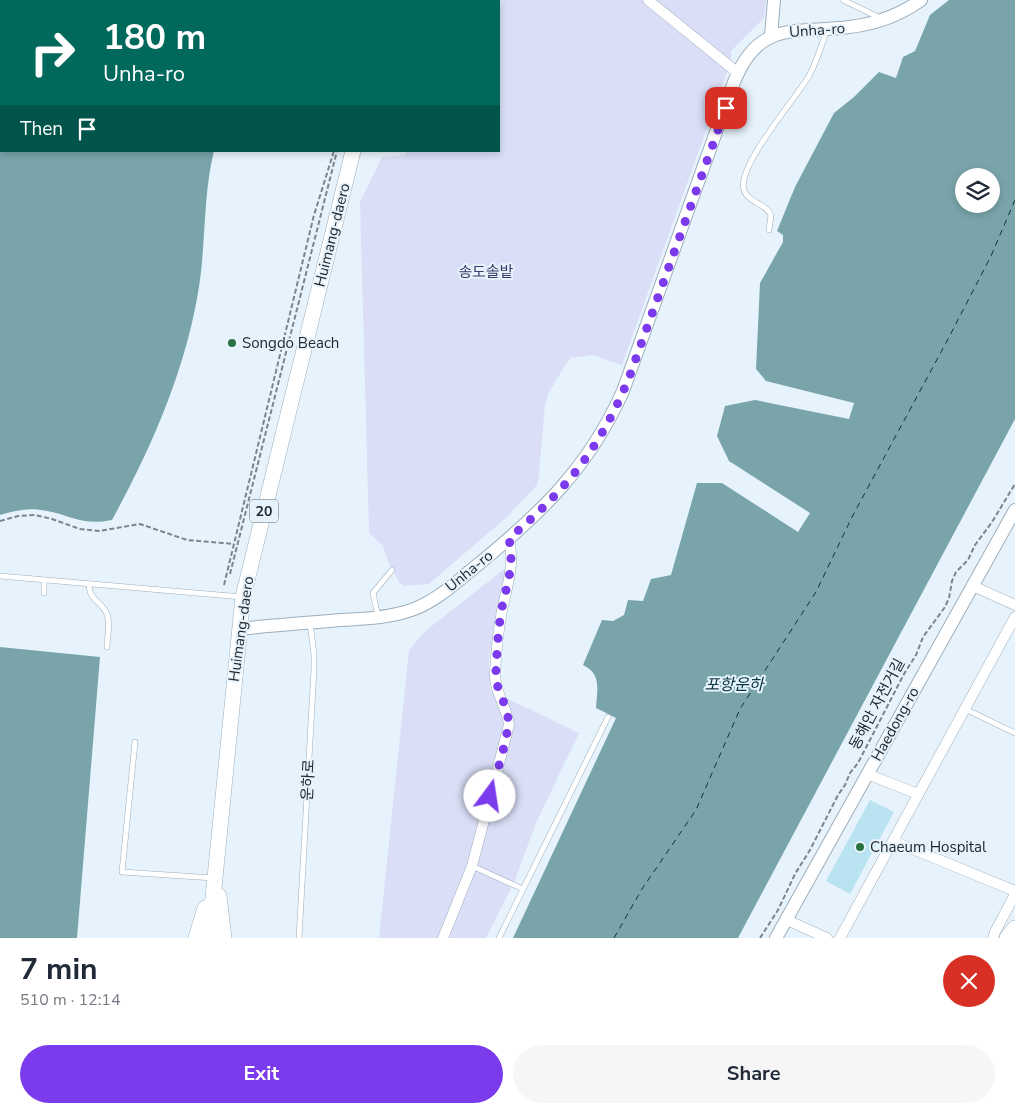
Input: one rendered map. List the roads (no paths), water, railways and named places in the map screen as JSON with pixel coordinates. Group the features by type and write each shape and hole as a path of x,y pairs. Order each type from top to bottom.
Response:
{"main road":[{"name":"Huimang-daero","path":"209,938 243,597 353,152"},
{"path":"196,938 215,878"},
{"path":"215,878 221,906 224,938"},
{"path":"1006,938 1015,928"}],"street":[{"path":"648,0 738,73"},
{"path":"771,36 774,0"},
{"name":"Unha-ro","path":"239,629 378,617 406,612 428,602 464,576 509,539 568,481 594,446 614,411 630,375 738,73 750,54 771,36 786,31 850,27 882,20 909,8 921,0"},
{"name":"Haedong-ro","path":"776,938 1015,510"},
{"path":"443,938 472,866 509,725 495,673 502,612 511,568 512,551 509,539"},
{"path":"973,586 1015,605"},
{"path":"840,938 1015,617"},
{"path":"867,774 918,794"},
{"path":"893,841 1015,893 993,938"},
{"path":"787,920 827,938"}],"lane":[{"path":"843,0 882,20"},
{"path":"769,230 771,215 766,207 745,194 743,189 744,176 758,148 810,73 827,29"},
{"path":"378,617 373,593 392,570"},
{"path":"0,576 243,597"},
{"path":"44,580 44,593"},
{"path":"89,584 91,596 108,615 107,647"},
{"name":"운하로","path":"299,938 314,669 310,623"},
{"path":"965,709 1015,733"},
{"path":"499,938 608,717"},
{"path":"135,742 122,872 215,878"},
{"path":"472,866 523,889"}],"water":[{"name":"포항운하","path":"949,0 1015,0 1015,419 738,938 513,938 616,718 596,708 596,678 583,665 602,620 613,621 624,615 628,600 643,601 651,579 671,575 697,483 722,483 798,532 810,513 729,461 717,436 725,406 755,400 849,419 854,403 766,381 756,369 760,283 783,242 783,235 777,231 795,187 834,113 854,97 879,72 896,78 903,57 915,51 930,15"},
{"path":"0,152 214,152 206,202 199,287 186,348 154,436 112,520 93,522 78,520 35,509 17,510 0,515"},
{"path":"0,647 100,657 77,938 0,938"}],"place":[{"name":"Songdo Beach","path":"232,343"},
{"name":"Chaeum Hospital","path":"860,847"}],"park label":[{"name":"송도솔밭","path":"486,272"}]}
